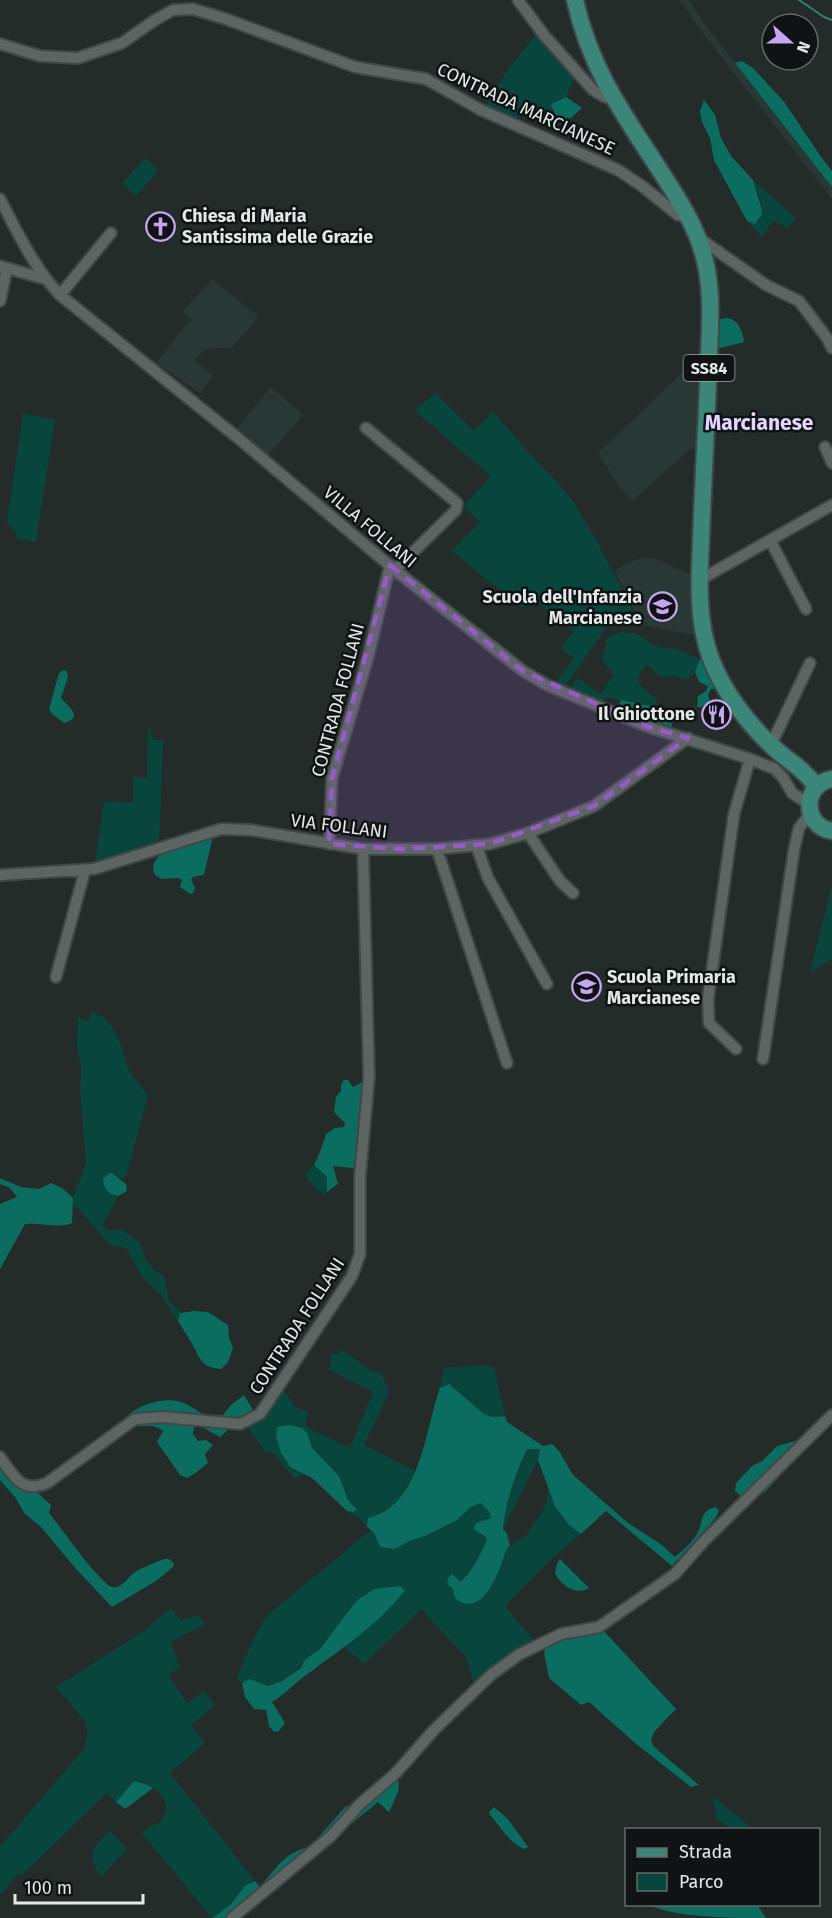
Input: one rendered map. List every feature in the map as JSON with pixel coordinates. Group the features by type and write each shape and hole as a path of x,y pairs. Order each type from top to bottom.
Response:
{"main road":[{"name":"SS84","path":"575,0 580,24 592,57 615,99 688,217 698,237 707,269 710,302 708,416 699,577 700,610 711,658 731,696 760,734 806,773 812,798 828,833"},
{"name":"SS84","path":"794,762 832,778 812,798"}],"street":[{"path":"518,0 544,35 593,90 605,97 615,99"},
{"name":"CONTRADA MARCIANESE","path":"0,44 40,57 78,58 122,43 173,10 193,9 355,67 426,79 481,110 618,170 678,215 688,217"},
{"name":"VILLA FOLLANI","path":"0,199 45,279 60,295 522,671 547,685 646,726 688,738 775,769 787,783 812,798"},
{"path":"60,295 111,233"},
{"path":"698,237 766,285 799,301 832,348"},
{"path":"0,301 3,267 45,279"},
{"path":"366,428 457,503 456,510 393,567"},
{"path":"825,447 832,463"},
{"path":"699,577 705,577 832,506"},
{"path":"770,540 806,609"},
{"name":"CONTRADA FOLLANI","path":"329,844 332,778 393,567"},
{"path":"771,745 810,663"},
{"name":"VIA FOLLANI","path":"0,875 94,869 221,830 251,830 363,849 437,849 490,844 528,833 594,806 688,738"},
{"path":"736,1049 710,1023 708,999 734,814 750,759"},
{"path":"763,1059 794,850 799,828 812,798"},
{"path":"528,833 560,881 573,893"},
{"path":"476,845 488,878 547,984"},
{"name":"CONTRADA FOLLANI","path":"0,1457 20,1483 30,1487 38,1486 47,1483 135,1419 162,1417 240,1424 260,1414 352,1276 360,1254 360,1176 369,1077 363,849"},
{"path":"437,849 507,1063"},
{"path":"56,977 85,870"},
{"path":"231,1918 331,1836 360,1804 395,1774 456,1708 492,1674 520,1654 561,1634 599,1628 675,1574 704,1541 832,1415"}],"highlighted area":[{"path":"390,565 523,671 646,726 688,738 594,806 490,844 401,849 329,844 332,778"}],"shaded area":[{"path":"680,0 689,0 704,23 832,187 832,199 698,27"},
{"path":"212,279 259,317 232,347 205,349 195,360 213,376 200,393 156,363 190,320 183,311"},
{"path":"700,356 699,449 690,449 632,501 621,489 598,453"},
{"path":"271,387 303,415 268,455 237,428"},
{"name":"Scuola dell'Infanzia Marcianese","path":"642,558 656,559 693,575 699,636 641,625 615,571 623,565"}],"green space":[{"path":"538,32 575,76 566,97 551,106 552,111 547,112 544,117 526,108 518,119 486,105 509,68"},
{"path":"742,61 753,68 785,103 832,171 832,187 735,63"},
{"path":"566,97 582,108 571,118 559,121 551,106"},
{"path":"704,100 715,115 721,138 731,156 753,180 762,210 755,224 747,221 714,160 710,138 702,122 700,111"},
{"path":"145,158 159,170 136,196 122,183"},
{"path":"753,180 796,218 787,228 773,220 762,237 747,221 755,223 759,219 762,208"},
{"path":"725,318 733,320 739,326 744,342 716,349 718,320"},
{"path":"435,393 474,431 493,412 558,483 574,503 595,538 632,609 606,628 565,686 556,682 574,659 561,648 574,631 532,598 522,608 452,551 480,522 464,506 491,476 415,411"},
{"path":"23,414 55,419 36,542 17,539 16,533 7,522"},
{"path":"623,632 635,633 658,647 677,649 700,659 689,678 661,677 646,665 638,676 639,684 656,699 658,706 606,697 603,701 570,688 577,678 601,694 614,674 602,660 607,644 604,641 612,635"},
{"path":"700,659 705,660 719,689 711,689 708,695 710,701 697,707 698,696 706,691 708,686 699,682 695,672"},
{"path":"64,670 68,677 61,698 74,715 70,721 64,723 49,709 59,673"},
{"path":"621,700 658,706 669,714 672,725 669,728 617,708"},
{"path":"148,729 151,729 154,740 163,740 159,846 95,864 104,801 133,803 133,777 147,778"},
{"path":"213,836 204,875 193,877 191,880 195,888 193,893 190,894 180,887 182,880 178,878 162,879 155,875 154,863 162,851"},
{"path":"832,886 832,959 810,972"},
{"path":"91,1012 107,1020 112,1027 131,1072 148,1096 126,1176 122,1179 112,1173 108,1174 113,1195 118,1196 102,1226 110,1231 123,1230 139,1242 146,1260 153,1269 164,1276 169,1301 180,1312 178,1321 161,1295 142,1276 127,1249 107,1242 78,1208 73,1206 73,1198 86,1163 80,1091 81,1068 77,1048 78,1018 89,1021"},
{"path":"368,1079 371,1125 363,1165 352,1168 333,1166 338,1184 327,1192 327,1177 314,1165 326,1134 335,1128 344,1127 345,1123 334,1112 336,1097 341,1091 344,1080 348,1080 353,1087"},
{"path":"314,1165 327,1177 325,1195 313,1186 305,1175"},
{"path":"112,1173 126,1184 127,1191 118,1196 109,1192 104,1183 103,1179"},
{"path":"0,1178 21,1187 39,1189 51,1183 62,1188 73,1198 72,1223 67,1225 25,1224 0,1269 0,1204 17,1197 10,1188 0,1184"},
{"path":"208,1312 228,1325 233,1348 228,1362 221,1369 204,1364 178,1321 180,1313"},
{"path":"341,1349 371,1371 381,1372 389,1392 364,1445 415,1471 397,1500 385,1512 369,1518 367,1527 360,1519 347,1511 356,1510 348,1500 339,1476 312,1448 307,1433 290,1425 277,1427 278,1443 283,1458 290,1467 303,1474 295,1479 271,1451 266,1453 245,1424 281,1386 295,1407 309,1412 305,1422 308,1428 350,1448 373,1392 328,1369 331,1364 331,1354 339,1354"},
{"path":"484,1365 494,1367 505,1416 492,1417 484,1414 449,1384 440,1388 444,1368"},
{"path":"449,1384 484,1414 492,1417 505,1416 507,1422 543,1446 552,1444 559,1451 573,1475 628,1523 662,1545 675,1557 688,1546 696,1535 705,1513 716,1507 719,1511 715,1519 672,1566 606,1511 581,1534 569,1525 555,1506 538,1460 540,1449 527,1449 512,1488 504,1519 503,1529 510,1546 486,1594 480,1600 472,1603 461,1602 447,1584 452,1574 460,1581 463,1579 476,1562 486,1543 487,1538 474,1529 476,1523 491,1518 489,1511 480,1503 471,1507 457,1520 394,1549 380,1547 374,1533 367,1527 368,1518 386,1511 400,1498 410,1482 425,1444 440,1388"},
{"path":"244,1395 254,1412 236,1418 230,1428 220,1437 200,1426 194,1427 193,1434 198,1441 206,1440 213,1445 205,1454 208,1463 187,1478 180,1475 157,1442 163,1431 153,1426 137,1426 127,1422 129,1414 134,1410 148,1404 170,1400 184,1403 202,1414 223,1415"},
{"path":"290,1425 302,1428 307,1433 312,1448 339,1476 348,1500 357,1510 347,1511 312,1478 290,1467 281,1453 276,1436 277,1427"},
{"path":"795,1441 796,1455 765,1492 742,1497 735,1491 736,1483 752,1466 762,1461 777,1446"},
{"path":"527,1449 540,1449 538,1460 503,1529 509,1498 519,1469"},
{"path":"0,1454 5,1463 51,1505 49,1513 98,1576 112,1587 119,1586 137,1571 164,1559 170,1559 174,1566 156,1581 112,1607 41,1527 25,1514 15,1497 0,1480"},
{"path":"549,1485 569,1525 581,1534 555,1555 505,1606 536,1643 474,1686 466,1657 421,1609 364,1664 344,1646 387,1610 353,1605 328,1639 289,1676 277,1683 267,1685 249,1679 242,1683 237,1679 251,1644 270,1613 371,1530 380,1547 394,1549 457,1520 471,1507 480,1503 489,1511 491,1518 482,1535 487,1538 486,1542 463,1579 460,1581 455,1578 473,1603 492,1586 506,1550 528,1534 540,1516 547,1500"},
{"path":"560,1559 589,1588 574,1590 561,1582 555,1573"},
{"path":"400,1586 405,1590 382,1615 356,1638 272,1702 285,1723 278,1732 273,1731 269,1726 266,1710 254,1709 245,1697 242,1683 249,1679 268,1686 282,1681 301,1668 305,1660 320,1649 360,1598 375,1589"},
{"path":"171,1608 181,1621 197,1615 206,1624 171,1642 180,1668 168,1675 187,1703 204,1691 215,1705 191,1725 205,1743 170,1773 255,1881 212,1918 142,1833 150,1826 161,1822 166,1807 161,1794 156,1789 134,1781 116,1802 107,1793 22,1875 18,1873 0,1895 0,1847 83,1750 87,1739 84,1720 56,1687 141,1633"},
{"path":"602,1629 676,1709 654,1732 651,1741 654,1747 699,1785 691,1787 635,1743 589,1702 581,1705 549,1678 544,1652 548,1644"},
{"path":"395,1778 399,1783 398,1792 389,1812 378,1802 261,1902 237,1918 213,1918 231,1904 245,1886 255,1881 260,1887 276,1867 294,1852 310,1847 345,1807 358,1804"},
{"path":"134,1781 153,1788 125,1809 116,1802"},
{"path":"712,1796 752,1828 730,1828 717,1819"},
{"path":"494,1807 508,1819 528,1847 524,1849 505,1834 490,1815 489,1812"},
{"path":"110,1831 127,1849 102,1876 96,1869 92,1857 95,1847"},
{"path":"652,1906 758,1906 766,1918 690,1915"}],"waterway":[{"path":"799,0 832,20"}],"place":[{"name":"Chiesa di Maria Santissima delle Grazie","path":"161,226"},
{"name":"Scuola dell'Infanzia Marcianese","path":"663,607"},
{"name":"Il Ghiottone","path":"716,714"},
{"name":"Scuola Primaria Marcianese","path":"586,987"}],"district":[{"name":"Marcianese","path":"759,423"}]}
